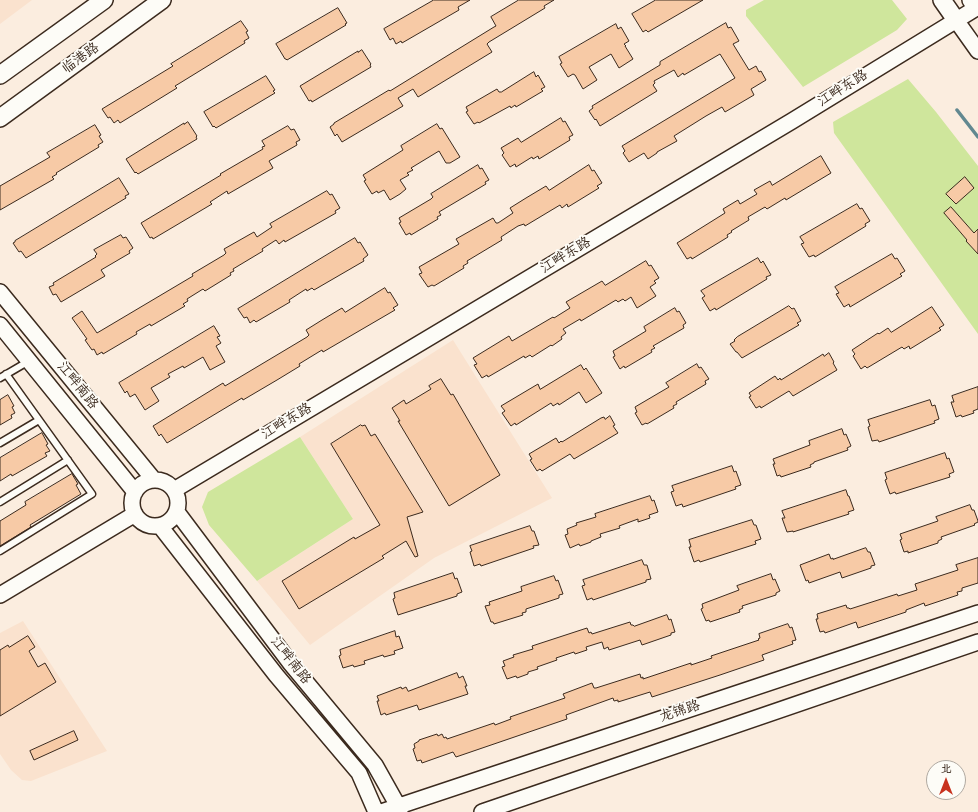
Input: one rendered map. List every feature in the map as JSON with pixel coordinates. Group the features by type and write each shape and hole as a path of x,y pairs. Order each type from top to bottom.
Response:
{"main road":[{"path":"0,75 104,0"},
{"name":"临港路","path":"0,118 162,0"},
{"path":"942,0 956,20"}],"street":[{"name":"江畔东路","path":"174,490 785,125 956,20 976,6"},
{"path":"956,20 978,51"},
{"name":"江畔南路","path":"0,292 154,480"},
{"name":"江畔南路","path":"0,325 135,492"},
{"path":"154,480 169,484 174,490 178,504 177,512 173,518 160,526 145,524 139,520 132,506 135,492 140,486 154,480"},
{"name":"江畔南路","path":"177,512 291,664 375,765 399,809"},
{"path":"0,595 135,514"},
{"name":"江畔南路","path":"160,526 276,675 359,773 376,812"},
{"name":"龙锦路","path":"381,812 399,809 978,613"},
{"path":"482,812 978,642"}],"lane":[{"path":"0,378 29,361"},
{"path":"0,551 92,494 6,374"},
{"path":"0,443 39,420"},
{"path":"0,502 68,460"}],"shaded area":[{"path":"0,0 32,0 0,24"},
{"path":"453,340 552,498 434,558 310,645 257,581 353,519 300,437"},
{"path":"23,621 107,751 31,781 22,780 11,770 0,754 0,633"}],"green space":[{"path":"764,0 892,0 907,19 897,30 803,87 746,16 746,10"},
{"path":"908,79 978,166 978,334 834,133 833,122"},
{"path":"300,437 353,519 257,581 209,525 202,507 208,492"}],"building":[{"path":"434,0 470,0 458,7 459,10 402,43 401,41 396,44 393,38 390,40 384,29"},
{"path":"519,0 554,0 544,6 545,8 489,42 487,44 492,52 418,97 413,89 398,98 403,106 342,142 337,134 335,136 330,127 334,123 389,90 390,91 496,26 491,17"},
{"path":"656,0 703,0 648,32 646,30 643,32 632,14"},
{"path":"338,8 347,23 345,24 346,25 287,60 285,59 276,44"},
{"path":"241,21 248,31 246,32 249,38 244,41 245,43 175,86 177,88 120,123 118,120 114,123 110,117 108,118 102,109 173,66 171,64"},
{"path":"726,23 728,28 731,27 739,41 733,44 749,70 756,66 766,80 751,89 754,95 725,112 722,107 706,116 674,136 677,141 657,152 648,159 644,153 629,162 623,153 625,151 622,146 735,78 720,54 684,75 683,73 678,77 674,70 654,81 655,83 653,85 657,91 600,126 589,111 593,108 592,106 660,65 660,62"},
{"path":"616,24 618,29 621,27 629,41 624,44 633,59 619,68 611,54 589,67 597,80 583,89 575,75 573,74 568,77 560,64 562,63 559,57"},
{"path":"362,50 371,64 371,67 312,102 311,100 309,101 300,86"},
{"path":"534,72 536,77 538,75 545,87 541,89 543,91 516,107 515,105 511,108 510,106 479,123 474,124 466,112 468,111 466,107 497,89 501,92"},
{"path":"266,76 275,90 273,91 275,93 216,128 214,126 213,127 204,112"},
{"path":"561,118 563,122 565,121 573,135 569,137 570,140 539,159 538,156 533,159 532,157 516,167 515,164 510,167 502,155 504,153 501,148 518,138 521,142"},
{"path":"188,122 197,136 197,139 138,174 136,172 135,173 126,159"},
{"path":"437,124 440,129 442,128 460,157 450,163 446,163 439,151 411,168 413,170 407,173 409,175 400,180 406,189 400,194 390,200 384,190 378,193 377,191 372,194 364,181 366,180 363,175 403,150 401,146"},
{"path":"95,125 103,142 98,145 99,147 56,173 57,174 52,177 54,179 0,210 0,186 50,157 47,153"},
{"path":"288,126 291,130 294,129 300,140 296,142 297,145 269,161 273,168 228,194 227,191 210,202 212,204 153,239 152,237 150,238 141,223 263,149 262,147 265,146 262,141"},
{"path":"821,156 831,173 786,200 785,198 767,209 765,207 748,217 749,220 731,231 732,232 727,235 728,237 692,259 691,257 687,259 677,243 725,213 723,209 738,200 740,204 757,194 754,190 770,181 772,185"},
{"path":"478,165 480,169 482,168 489,180 485,182 486,184 439,212 441,215 437,217 438,219 411,235 410,233 406,235 399,223 401,222 399,218 431,199 433,197 431,194"},
{"path":"589,165 602,183 597,186 599,188 568,207 567,204 562,208 560,205 525,226 524,224 518,226 501,237 502,240 467,261 468,263 463,266 464,268 434,286 432,285 428,287 419,274 422,273 419,267 459,244 456,239 493,218 496,223 498,223 513,213 510,208 546,186 549,190"},
{"path":"965,177 974,188 956,204 946,194"},
{"path":"119,178 129,194 125,196 126,198 26,258 21,251 19,252 13,243 15,241"},
{"path":"327,191 330,195 332,194 340,208 335,211 336,213 285,242 284,240 279,244 276,240 262,249 263,251 233,269 234,271 230,273 231,275 205,291 203,289 187,299 188,301 183,304 185,306 151,326 150,324 136,332 137,334 103,354 102,352 97,355 94,349 92,350 85,340 87,339 72,318 82,311 97,333 193,276 192,274 224,255 226,253 224,249 254,232 257,237 272,227 270,224"},
{"path":"857,204 860,209 862,208 870,221 865,224 866,226 815,257 814,255 809,257 801,244 804,243 800,237"},
{"path":"951,207 974,233 978,229 978,254 944,213"},
{"path":"121,235 123,238 126,237 133,248 129,251 130,253 101,270 105,276 61,302 56,294 53,295 49,287 54,285 53,283 96,257 95,256 97,254 94,250"},
{"path":"355,238 358,243 360,242 368,255 363,259 364,261 314,290 312,288 307,291 306,289 289,300 290,302 256,322 254,320 250,323 247,317 244,318 238,309"},
{"path":"892,254 895,259 897,258 905,271 900,274 902,276 850,307 849,304 844,307 836,294 839,293 835,287"},
{"path":"758,258 761,263 763,261 771,275 766,277 767,279 716,310 715,308 710,311 702,298 705,296 701,291"},
{"path":"646,261 649,266 651,265 659,278 654,281 656,283 650,287 656,296 637,308 631,297 625,301 623,299 618,302 616,300 581,321 580,319 563,329 566,333 561,337 562,339 552,346 551,345 532,357 530,355 525,358 524,356 488,377 487,375 482,378 474,365 477,364 473,358 509,336 512,341 553,317 554,318 570,308 566,302 602,281 605,285"},
{"path":"385,288 388,293 390,292 398,305 393,308 395,310 323,352 322,350 277,380 243,400 242,398 167,443 161,434 159,436 153,426 223,383 225,386 307,337 309,335 306,330 342,308 345,312"},
{"path":"789,306 792,309 794,308 801,321 797,323 799,325 742,358 730,344 735,341 734,340 737,337"},
{"path":"932,307 944,325 939,328 941,330 910,349 909,346 904,349 902,347 867,368 865,366 861,369 853,356 855,354 852,350 878,333 879,334 888,328 891,332"},
{"path":"675,308 677,312 679,311 686,323 683,325 684,328 653,346 655,348 651,350 652,352 625,368 624,366 620,369 613,357 615,356 613,351 646,331 644,327"},
{"path":"214,326 220,336 217,337 221,343 216,346 225,362 210,370 203,357 184,368 183,366 168,374 170,377 151,388 159,401 145,410 135,394 130,397 127,391 125,393 119,383"},
{"path":"829,353 837,370 793,396 789,391 761,408 760,406 756,408 749,397 751,396 749,393 775,376 778,380 780,378 781,380 823,354 824,356"},
{"path":"697,364 699,368 701,367 709,379 705,381 706,384 676,402 677,404 673,406 674,408 647,424 642,425 635,413 637,412 635,407 669,387 666,383"},
{"path":"581,365 584,370 586,368 602,393 586,403 579,392 559,405 558,403 553,406 551,403 516,425 515,423 511,426 502,413 505,411 501,406 538,384 540,389"},
{"path":"441,379 451,395 453,394 500,475 449,506 398,421 400,421 392,408 404,400 406,404 431,389 429,386"},
{"path":"978,387 978,409 973,411 974,413 962,417 961,415 956,417 951,402 954,402 952,396"},
{"path":"8,395 14,406 12,407 15,413 11,415 12,418 0,425 0,400"},
{"path":"930,400 932,406 935,405 939,419 934,421 935,423 879,442 878,440 872,441 868,427 870,426 868,420"},
{"path":"610,416 615,425 613,426 618,433 574,459 570,454 542,471 540,469 537,471 530,460 532,459 529,454 556,438 559,443 561,441 562,442 601,418 604,417 605,419"},
{"path":"361,425 365,425 371,436 375,434 423,512 407,517 418,556 415,557 406,541 382,556 384,558 299,609 282,581 354,537 355,539 380,525 331,444"},
{"path":"842,429 851,446 847,448 848,450 814,462 810,465 811,467 781,477 780,475 777,476 773,459 810,445 809,441"},
{"path":"42,433 48,444 46,445 50,451 45,453 47,456 12,476 11,474 0,481 0,458"},
{"path":"945,453 947,459 949,458 954,472 949,474 950,477 896,494 895,492 890,494 885,480 887,479 885,473"},
{"path":"732,466 734,472 736,471 741,485 735,487 736,489 683,507 682,504 676,506 671,492 674,491 672,486"},
{"path":"72,474 78,484 76,485 81,494 30,525 31,527 0,546 0,521 26,505 25,502"},
{"path":"846,490 854,510 848,512 849,514 793,532 787,532 782,518 785,518 782,511"},
{"path":"650,496 652,501 654,500 658,512 649,515 650,518 638,522 638,519 619,526 620,528 600,534 601,537 591,542 580,546 579,544 570,548 565,535 568,534 567,529 577,525 576,523 596,517 595,514"},
{"path":"970,505 972,510 974,510 978,521 974,524 975,525 941,537 942,539 938,541 938,543 908,553 908,551 904,552 900,540 902,539 900,534 938,521 936,517"},
{"path":"752,520 754,525 756,525 761,539 755,541 756,544 700,562 699,560 694,562 689,547 691,547 689,540"},
{"path":"530,526 532,531 534,531 539,545 481,566 480,564 474,566 470,546"},
{"path":"866,548 868,552 870,552 875,565 871,566 871,568 842,578 840,572 809,583 808,580 806,581 800,565 829,554 831,559 833,559"},
{"path":"978,558 978,583 962,588 962,591 957,592 958,595 925,606 924,603 906,610 906,612 858,628 856,622 825,633 824,631 820,632 816,619 818,619 817,614 846,605 847,608 850,609 897,594 898,596 917,590 915,584 958,570 956,565"},
{"path":"642,560 644,565 647,565 651,579 593,600 592,598 587,600 582,586 585,585 583,580"},
{"path":"453,573 455,579 457,578 462,592 457,594 457,596 398,615 393,599 395,598 394,593"},
{"path":"771,574 780,591 776,593 776,595 742,606 743,608 739,610 740,612 710,622 709,620 706,621 701,609 703,608 702,604 739,590 737,586"},
{"path":"554,576 556,581 558,580 563,594 559,595 559,598 526,609 526,612 522,613 523,615 494,624 491,622 485,606 490,605 489,602 522,591 521,587"},
{"path":"667,615 669,620 671,619 675,632 671,633 671,635 642,645 640,640 609,650 608,647 604,649 602,642 586,647 587,650 575,654 574,652 556,658 557,660 537,667 538,669 517,678 516,676 507,679 502,667 505,666 503,661 514,657 513,655 533,649 532,646 587,628 589,633 591,632 592,634 630,622 631,625 634,626"},
{"path":"788,624 790,628 792,627 796,640 792,641 793,644 762,655 764,660 652,697 650,692 618,702 618,700 614,701 613,698 566,715 567,719 456,757 453,752 422,763 421,760 417,761 413,749 415,748 414,744 419,740 437,734 438,736 442,734 444,738 446,737 447,739 494,723 495,725 511,719 510,717 565,698 563,694 592,683 594,688 596,688 640,674 641,678 643,677 643,679 691,663 691,665 712,658 711,656 759,640 759,634"},
{"path":"395,631 396,637 399,636 403,648 394,651 395,654 384,657 383,655 364,661 365,664 343,668 339,656 341,655 340,650"},
{"path":"28,636 35,647 29,651 38,667 45,663 56,682 0,716 0,650 8,645 9,647"},
{"path":"457,673 459,678 463,676 468,694 419,710 417,705 386,715 385,713 381,715 377,696 401,687 402,689 406,687 408,691"},
{"path":"74,731 78,740 34,760 30,751"}],"waterway":[{"path":"957,110 978,137"}]}
